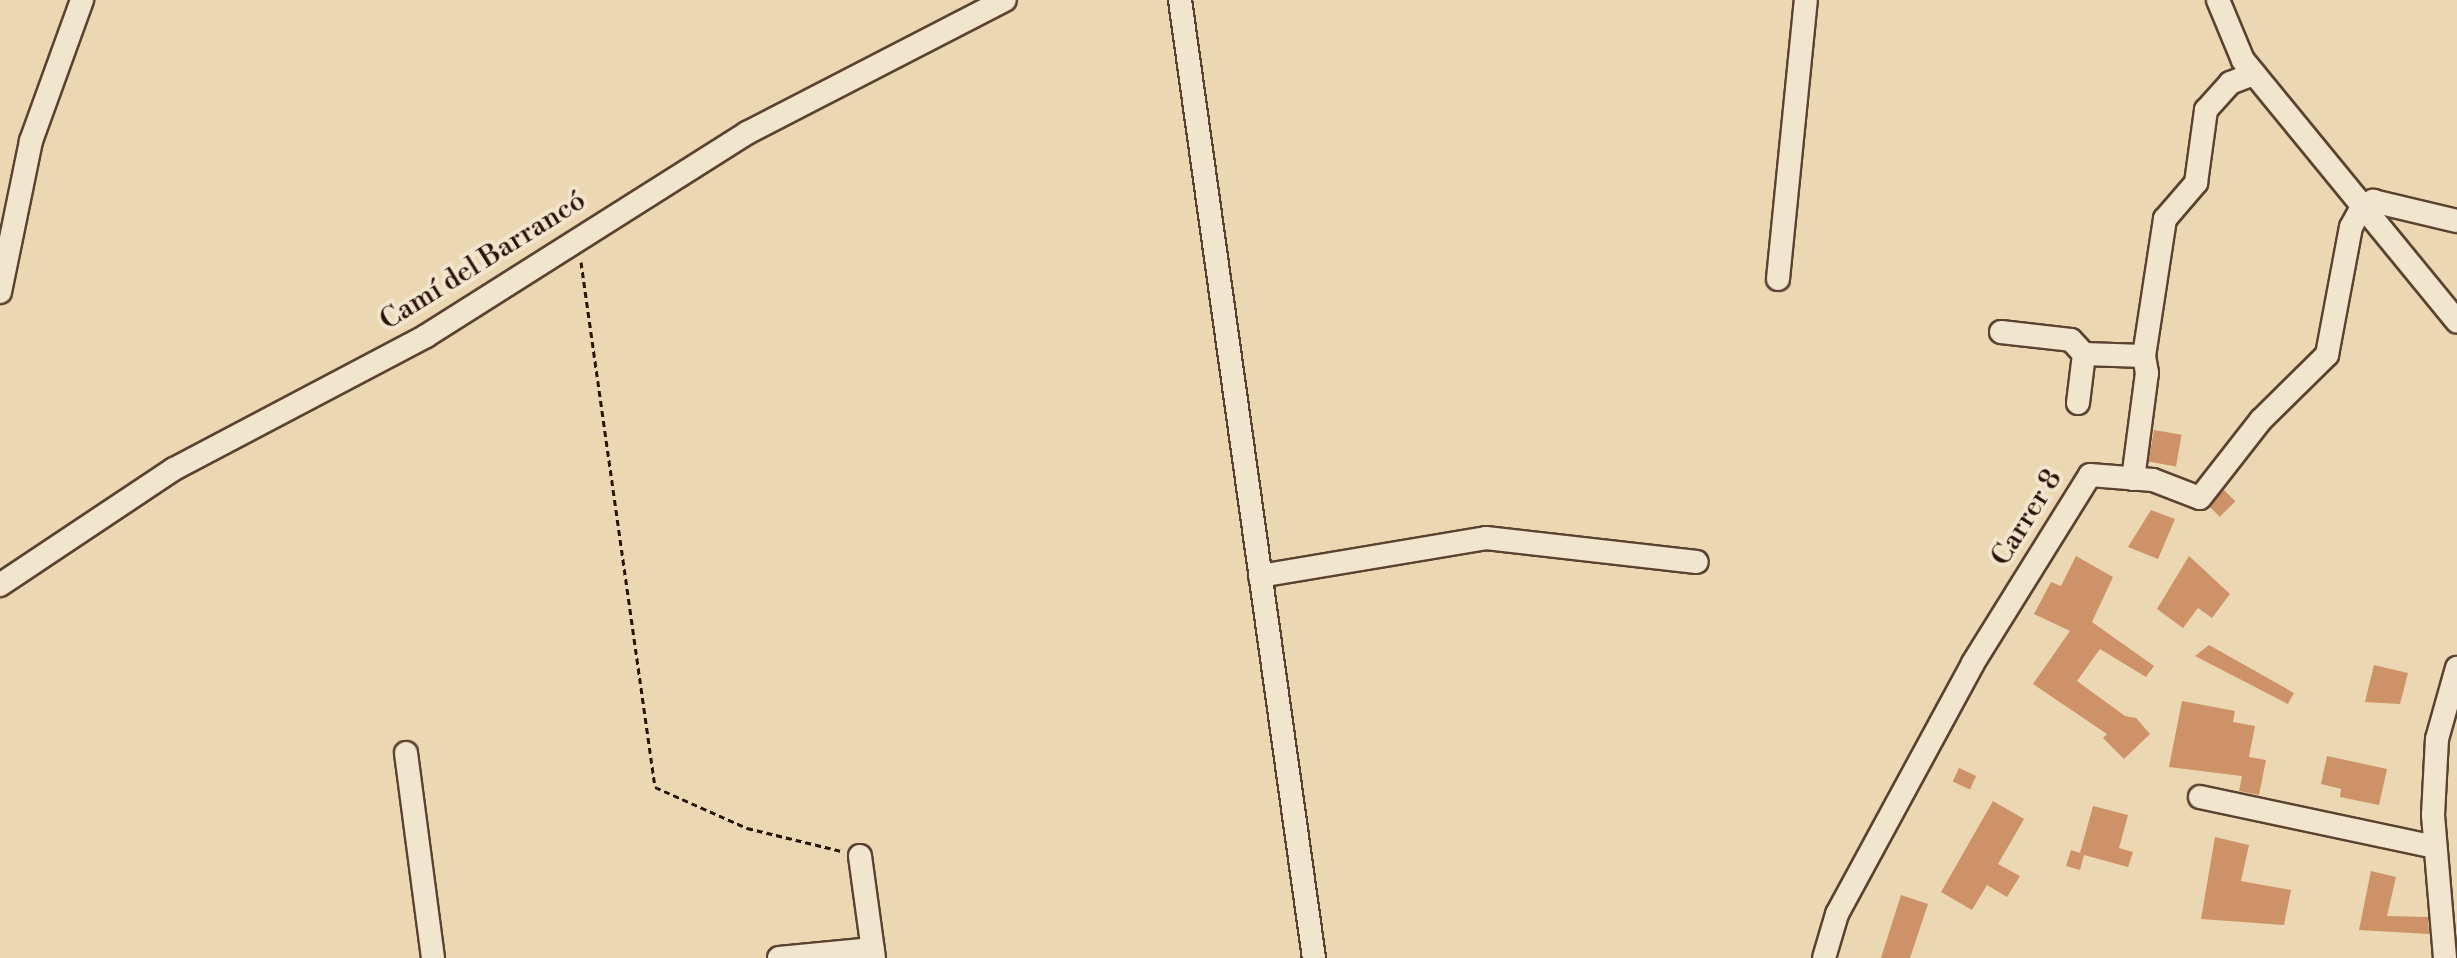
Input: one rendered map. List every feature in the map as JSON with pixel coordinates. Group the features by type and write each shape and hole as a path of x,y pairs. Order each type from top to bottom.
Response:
{"street":[{"path":"0,292 31,141 82,0"},
{"name":"Camí del Barrancó","path":"0,585 174,469 426,336 747,133 1005,0"},
{"path":"1180,0 1314,958"},
{"path":"1778,279 1806,0"},
{"path":"2218,0 2243,60 2457,321"},
{"path":"2133,479 2147,373 2144,356 2165,219 2196,183 2206,110 2230,83 2254,74"},
{"path":"2362,207 2373,201 2457,221"},
{"name":"Carrer 8","path":"1824,958 1837,914 1973,663 2055,526 2090,475 2133,479 2200,498 2261,420 2327,355 2351,227 2362,207"},
{"path":"2001,332 2071,340 2084,354 2144,356"},
{"path":"2078,403 2084,354"},
{"path":"1260,576 1486,538 1697,562"},
{"path":"2445,958 2435,847 2437,739 2457,668"},
{"path":"406,753 433,958"},
{"path":"2200,797 2435,847"},
{"path":"779,958 874,954 860,856"}],"path":[{"path":"577,240 655,787 747,828 860,856"}],"building":[{"path":"2154,430 2182,435 2176,466 2148,462"},
{"path":"2224,490 2235,501 2220,517 2208,506"},
{"path":"2151,510 2175,519 2158,559 2128,547"},
{"path":"2076,556 2113,577 2092,622 2154,666 2146,677 2100,649 2077,681 2125,716 2136,718 2150,734 2124,759 2103,738 2107,734 2033,684 2070,631 2034,614 2051,582 2061,586"},
{"path":"2189,556 2230,594 2212,618 2198,608 2183,628 2157,609"},
{"path":"2209,645 2294,693 2288,704 2195,656"},
{"path":"2374,665 2408,673 2400,704 2365,702"},
{"path":"2182,701 2235,711 2233,722 2255,726 2249,757 2266,760 2259,795 2239,791 2242,776 2169,767"},
{"path":"2327,756 2387,769 2379,805 2340,797 2341,789 2321,784"},
{"path":"1959,768 1976,776 1970,790 1953,782"},
{"path":"1993,801 2024,819 1998,864 2020,876 2007,897 1987,885 1972,910 1941,892"},
{"path":"2093,806 2128,815 2119,848 2133,852 2128,867 2084,855 2080,870 2066,866 2071,850 2080,853"},
{"path":"2215,837 2249,845 2241,881 2291,890 2284,925 2201,919"},
{"path":"2371,871 2396,877 2387,916 2428,917 2429,934 2359,930"},
{"path":"1901,895 1928,904 1910,958 1881,958"}]}
